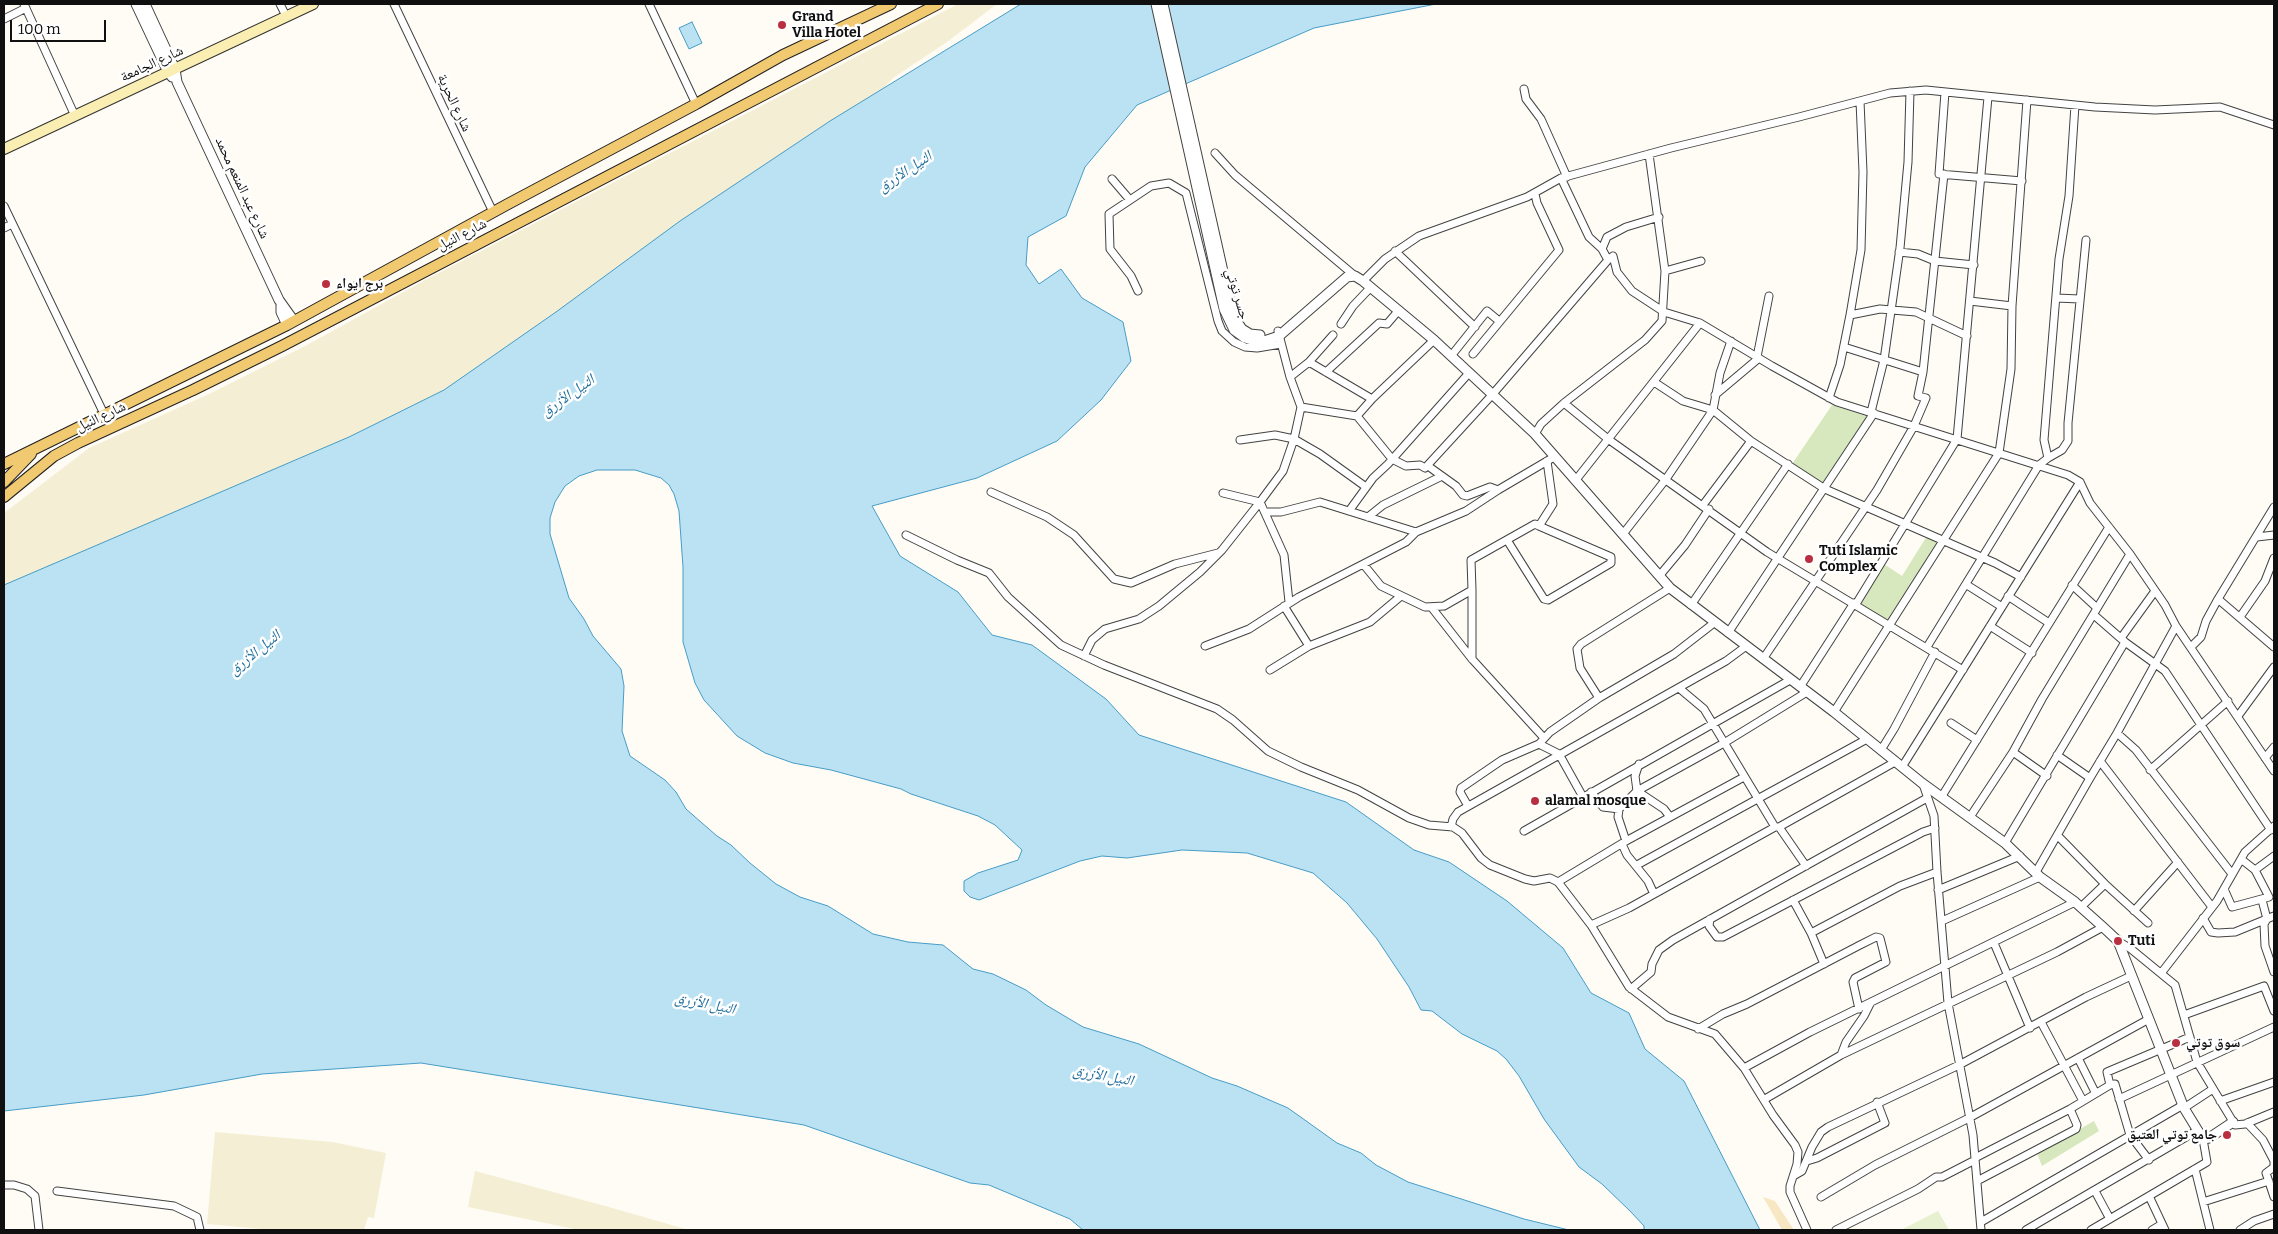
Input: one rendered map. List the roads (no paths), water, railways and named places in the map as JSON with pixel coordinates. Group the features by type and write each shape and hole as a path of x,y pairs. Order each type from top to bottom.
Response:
{"main road":[{"name":"شارع الجامعة","path":"4,149 313,4"},
{"name":"شارع النيل","path":"4,464 105,416 290,323 783,55 891,4"},
{"name":"شارع النيل","path":"4,497 54,456 213,380 938,4"},
{"path":"210,364 205,374 208,380 213,380"},
{"path":"4,482 37,448"}],"street":[{"name":"شارع عبد المنعم محمد","path":"136,4 178,82 290,323"},
{"name":"شارع عبد المنعم محمد","path":"145,4 171,70"},
{"path":"280,4 286,16"},
{"name":"شارع الحرية","path":"394,4 493,212"},
{"path":"649,4 696,104"},
{"name":"جسر توتي","path":"1156,4 1227,308"},
{"name":"جسر توتي","path":"1163,4 1231,327 1245,338 1259,341 1279,337 1355,278"},
{"path":"4,18 25,6 75,116"},
{"path":"1524,90 1526,99 1541,119 1589,237 1602,249 1608,260"},
{"path":"1355,278 1418,236 1433,229 1535,194 1564,178 1649,154 1890,93 1926,90 2075,105 2155,110 2220,107 2274,125"},
{"path":"1728,633 1873,412 1884,360 1899,252 1908,162 1910,91"},
{"path":"1945,92 1939,174 2022,181"},
{"path":"1654,894 1637,865 1627,855 1618,817 1619,809 1636,790 1724,744 1803,690 1957,439 1988,96"},
{"path":"1834,712 1999,453 2011,369 2012,306 2027,100"},
{"path":"1829,398 1836,383 1844,347 1861,250 1863,172 1860,101"},
{"path":"2048,458 2044,440 2059,259 2069,196 2075,105"},
{"path":"1216,153 1235,175 1355,278 1371,287 1434,340 1535,434 1551,459 1575,481 1670,588 1714,624 1834,712 1922,783 2005,843 2038,874 2078,905 2118,941 2162,972 2175,985 2197,1062 2235,1126 2274,1112"},
{"path":"1535,434 1541,424 1564,403 1645,340 1658,328 1662,321 1665,271 1649,154"},
{"path":"1763,659 1865,508 1914,426 1926,398 1918,396 1923,372 1944,174"},
{"path":"1112,179 1130,200"},
{"path":"1084,656 1092,640 1105,629 1139,619 1159,606 1200,572 1219,553 1283,471 1294,439 1301,406 1290,377 1279,337 1257,348 1245,347 1234,342 1222,330 1218,321 1186,193 1169,183 1151,186 1109,214 1110,249 1131,276 1138,291"},
{"path":"1474,354 1559,250 1537,203 1535,194"},
{"path":"4,206 105,416"},
{"path":"1602,249 1607,237 1626,227 1659,217"},
{"path":"4,228 12,224"},
{"path":"1927,647 1984,558 2039,465 2062,450 2068,441 2068,423 2086,240"},
{"path":"1395,251 1476,327"},
{"path":"1899,252 1918,254 1935,261 1974,265"},
{"path":"1301,406 1357,416 1392,459 1406,466 1420,465 1425,468 1492,395 1613,256 1616,272 1632,291 1664,312 1700,323 1829,398 2039,465 2068,475 2080,482 2090,503 2130,554 2274,771"},
{"path":"1665,271 1702,261"},
{"path":"1340,324 1353,306 1371,287"},
{"path":"1715,396 1758,358 1769,296"},
{"path":"2056,298 2080,299"},
{"path":"1970,301 2012,306"},
{"path":"1850,315 1891,309 1916,312 1967,336"},
{"path":"1326,372 1379,323 1387,324 1398,310"},
{"path":"1451,356 1476,327 1486,311 1499,322"},
{"path":"1575,481 1700,323"},
{"path":"1290,377 1309,362 1333,335"},
{"path":"1357,416 1372,399 1434,340"},
{"path":"1623,534 1666,479 1714,410 1715,396 1730,341"},
{"path":"1844,347 1923,372"},
{"path":"1309,362 1372,399"},
{"path":"1349,511 1366,486 1469,373"},
{"path":"1654,382 1683,401 1714,410 1750,441 1824,489 1944,540 2021,576"},
{"path":"1564,403 1608,438 1778,558 1963,670"},
{"path":"1240,440 1275,435 1294,439 1366,486"},
{"path":"1660,575 1685,545 1706,507 1750,441"},
{"path":"1205,646 1250,628 1287,604 1406,542 1416,532 1466,511 1551,459"},
{"path":"1539,526 1553,504 1551,459"},
{"path":"1691,605 1788,464"},
{"path":"1428,466 1440,477 1456,486 1463,495 1467,496 1490,487 1498,490"},
{"path":"1368,517 1383,506 1440,477"},
{"path":"1591,925 1654,894 1777,827 1899,764 1963,670 2080,482"},
{"path":"991,492 1047,517 1074,535 1114,579 1131,583 1175,564 1219,553"},
{"path":"1223,493 1260,502 1284,555 1287,604 1309,646"},
{"path":"1265,512 1281,512 1320,502 1416,532"},
{"path":"2192,647 2201,637 2206,621 2218,599 2274,507"},
{"path":"1472,659 1471,560 1535,524 1610,557 1611,563 1548,600 1544,599 1507,540"},
{"path":"1942,796 2109,527"},
{"path":"2257,537 2274,534"},
{"path":"906,535 957,560 989,573 1008,597 1062,645 1084,656 1217,709 1233,720 1268,751 1301,767 1358,790 1416,820 1429,825 1451,826 1462,833 1481,858 1490,865 1525,879 1534,881 1550,878 1558,882 1591,925 1632,989 1668,1017 1716,1034 1744,1068 1798,1152 1795,1175 1790,1186 1790,1192 1806,1230"},
{"path":"1970,817 2013,752 2042,699 2130,554"},
{"path":"2240,616 2265,580 2274,558"},
{"path":"1364,565 1380,586 1421,606 1432,608 1444,606 1472,590"},
{"path":"1967,585 2002,607"},
{"path":"2072,585 2097,608"},
{"path":"1599,698 1580,668 1577,649 1581,644 1670,588"},
{"path":"2005,843 2047,776 2123,640 2155,591"},
{"path":"1270,670 1309,646 1370,622 1400,596"},
{"path":"2008,596 2049,622"},
{"path":"2218,599 2274,647"},
{"path":"1432,608 1472,659 1542,740 1558,754 1583,797"},
{"path":"2094,615 2123,640 2165,671 2200,726 2272,828 2247,849 2224,890 2162,972"},
{"path":"1468,806 1460,792 1461,788 1502,760 1542,740 1550,732 1599,698 1674,654 1714,624"},
{"path":"1990,626 2032,653"},
{"path":"1942,921 2038,874 2176,626"},
{"path":"1451,826 1458,812 1726,661 1745,647"},
{"path":"1881,750 1935,652"},
{"path":"2238,716 2274,667"},
{"path":"1524,830 1790,680"},
{"path":"1679,688 1704,708 1757,798 1806,866"},
{"path":"2150,770 2228,701"},
{"path":"1951,723 1977,740"},
{"path":"2117,733 2136,750 2232,874"},
{"path":"1637,865 1867,738"},
{"path":"2265,758 2274,747"},
{"path":"2013,752 2047,776"},
{"path":"2057,756 2090,778"},
{"path":"2100,761 2212,907"},
{"path":"1636,790 1635,776 1639,764"},
{"path":"1558,882 1624,843 1744,777"},
{"path":"1922,783 1934,816 1938,890 1948,1003 1973,1135 1981,1226 2130,1135 2213,1089"},
{"path":"1636,790 1664,809 1670,818"},
{"path":"1591,792 1603,808 1619,809"},
{"path":"1632,989 1651,972 1652,964 1659,950 1710,919 1927,798"},
{"path":"1710,919 1709,926 1718,937 1722,937 1923,832 1935,828"},
{"path":"2058,836 2105,884 2148,923"},
{"path":"1938,890 2020,856"},
{"path":"2255,870 2274,856"},
{"path":"2224,890 2232,907 2262,900 2269,896 2255,870 2241,859"},
{"path":"2134,911 2178,862"},
{"path":"1811,933 1900,886 1937,872"},
{"path":"1744,1068 1810,1032 1994,943 2078,905 2105,884"},
{"path":"1793,900 1811,933 1824,964"},
{"path":"2262,900 2270,917"},
{"path":"2203,918 2210,932 2218,933 2234,932 2270,917"},
{"path":"2270,917 2264,924 2265,946 2274,972"},
{"path":"1765,1099 1841,1055 2083,939 2103,927"},
{"path":"1698,1029 1722,1014 1747,1004 1876,937 1880,938 1886,962 1855,978 1853,982 1858,1009"},
{"path":"2091,1230 2207,1162 2203,1139 2184,1106 2118,941"},
{"path":"1994,943 2030,1028"},
{"path":"1795,1175 1802,1171 1812,1147 1822,1132 1877,1102 1959,1065 2131,976"},
{"path":"2184,1015 2264,986 2274,1011"},
{"path":"1841,1055 1846,1042 1870,1004"},
{"path":"1821,1197 1875,1165 1969,1118 2149,1018"},
{"path":"2041,1022 2083,1100"},
{"path":"2119,1099 2274,1027"},
{"path":"2110,1084 2108,1072 2190,1038"},
{"path":"2078,1058 2095,1092"},
{"path":"2220,1101 2274,1082"},
{"path":"1836,1230 1936,1178 1942,1177 2070,1109 2110,1084 2115,1084 2130,1135 2149,1160"},
{"path":"1807,1161 1885,1123 1877,1102"},
{"path":"1977,1181 2076,1129 2078,1125 2070,1109"},
{"path":"2203,1139 2209,1138 2233,1122"},
{"path":"2247,1123 2263,1140 2274,1161 2274,1166 2266,1172 2274,1197"},
{"path":"2026,1230 2198,1130"},
{"path":"2195,1169 2209,1230"},
{"path":"2203,1202 2269,1181"},
{"path":"4,1185 27,1189 35,1196 39,1230"},
{"path":"57,1191 174,1206 197,1217 200,1230"},
{"path":"2095,1191 2110,1219"},
{"path":"2149,1196 2164,1227 2152,1230"},
{"path":"2240,1230 2254,1221 2274,1214"}],"water":[{"name":"النيل الأزرق","path":"1021,4 1436,4 1314,28 1137,105 1085,167 1066,216 1028,237 1026,265 1039,284 1061,269 1082,298 1123,322 1131,361 1101,400 1057,441 977,478 872,506 900,556 958,592 992,635 1032,645 1106,699 1139,735 1346,802 1414,850 1449,862 1507,901 1563,948 1591,993 1629,1013 1645,1049 1684,1081 1760,1230 1644,1230 1644,1226 1631,1212 1602,1184 1579,1167 1544,1119 1519,1076 1506,1059 1497,1051 1462,1034 1432,1011 1421,1010 1409,987 1377,939 1347,903 1313,873 1247,853 1182,850 1127,858 1102,856 1080,861 979,900 970,897 964,891 964,881 978,873 1018,860 1022,850 995,825 978,816 901,789 831,770 793,763 765,753 737,736 704,700 695,683 683,642 683,567 679,511 674,494 669,485 661,478 635,470 597,470 579,476 565,486 555,502 550,518 550,534 569,598 593,636 621,669 624,686 622,731 630,756 665,780 676,792 686,809 717,836 731,845 750,863 776,884 800,897 828,906 873,934 908,942 943,945 973,969 993,974 1026,990 1046,1005 1083,1027 1139,1044 1212,1078 1237,1086 1288,1108 1337,1143 1361,1153 1376,1165 1408,1182 1524,1219 1569,1230 1083,1230 1070,1219 989,1185 970,1183 804,1125 421,1063 262,1074 144,1095 4,1111 4,585 349,437 444,390 556,312 680,221 830,121"},
{"path":"692,22 702,43 689,49 679,28"}],"place":[{"name":"Grand Villa Hotel","path":"782,25"},
{"name":"برج ايواء","path":"326,284"},
{"name":"Tuti Islamic Complex","path":"1809,559"},
{"name":"alamal mosque","path":"1535,801"},
{"name":"Tuti","path":"2118,941"},
{"name":"سوق توتي","path":"2176,1043"},
{"name":"جامع توتي العتيق","path":"2227,1135"}]}
